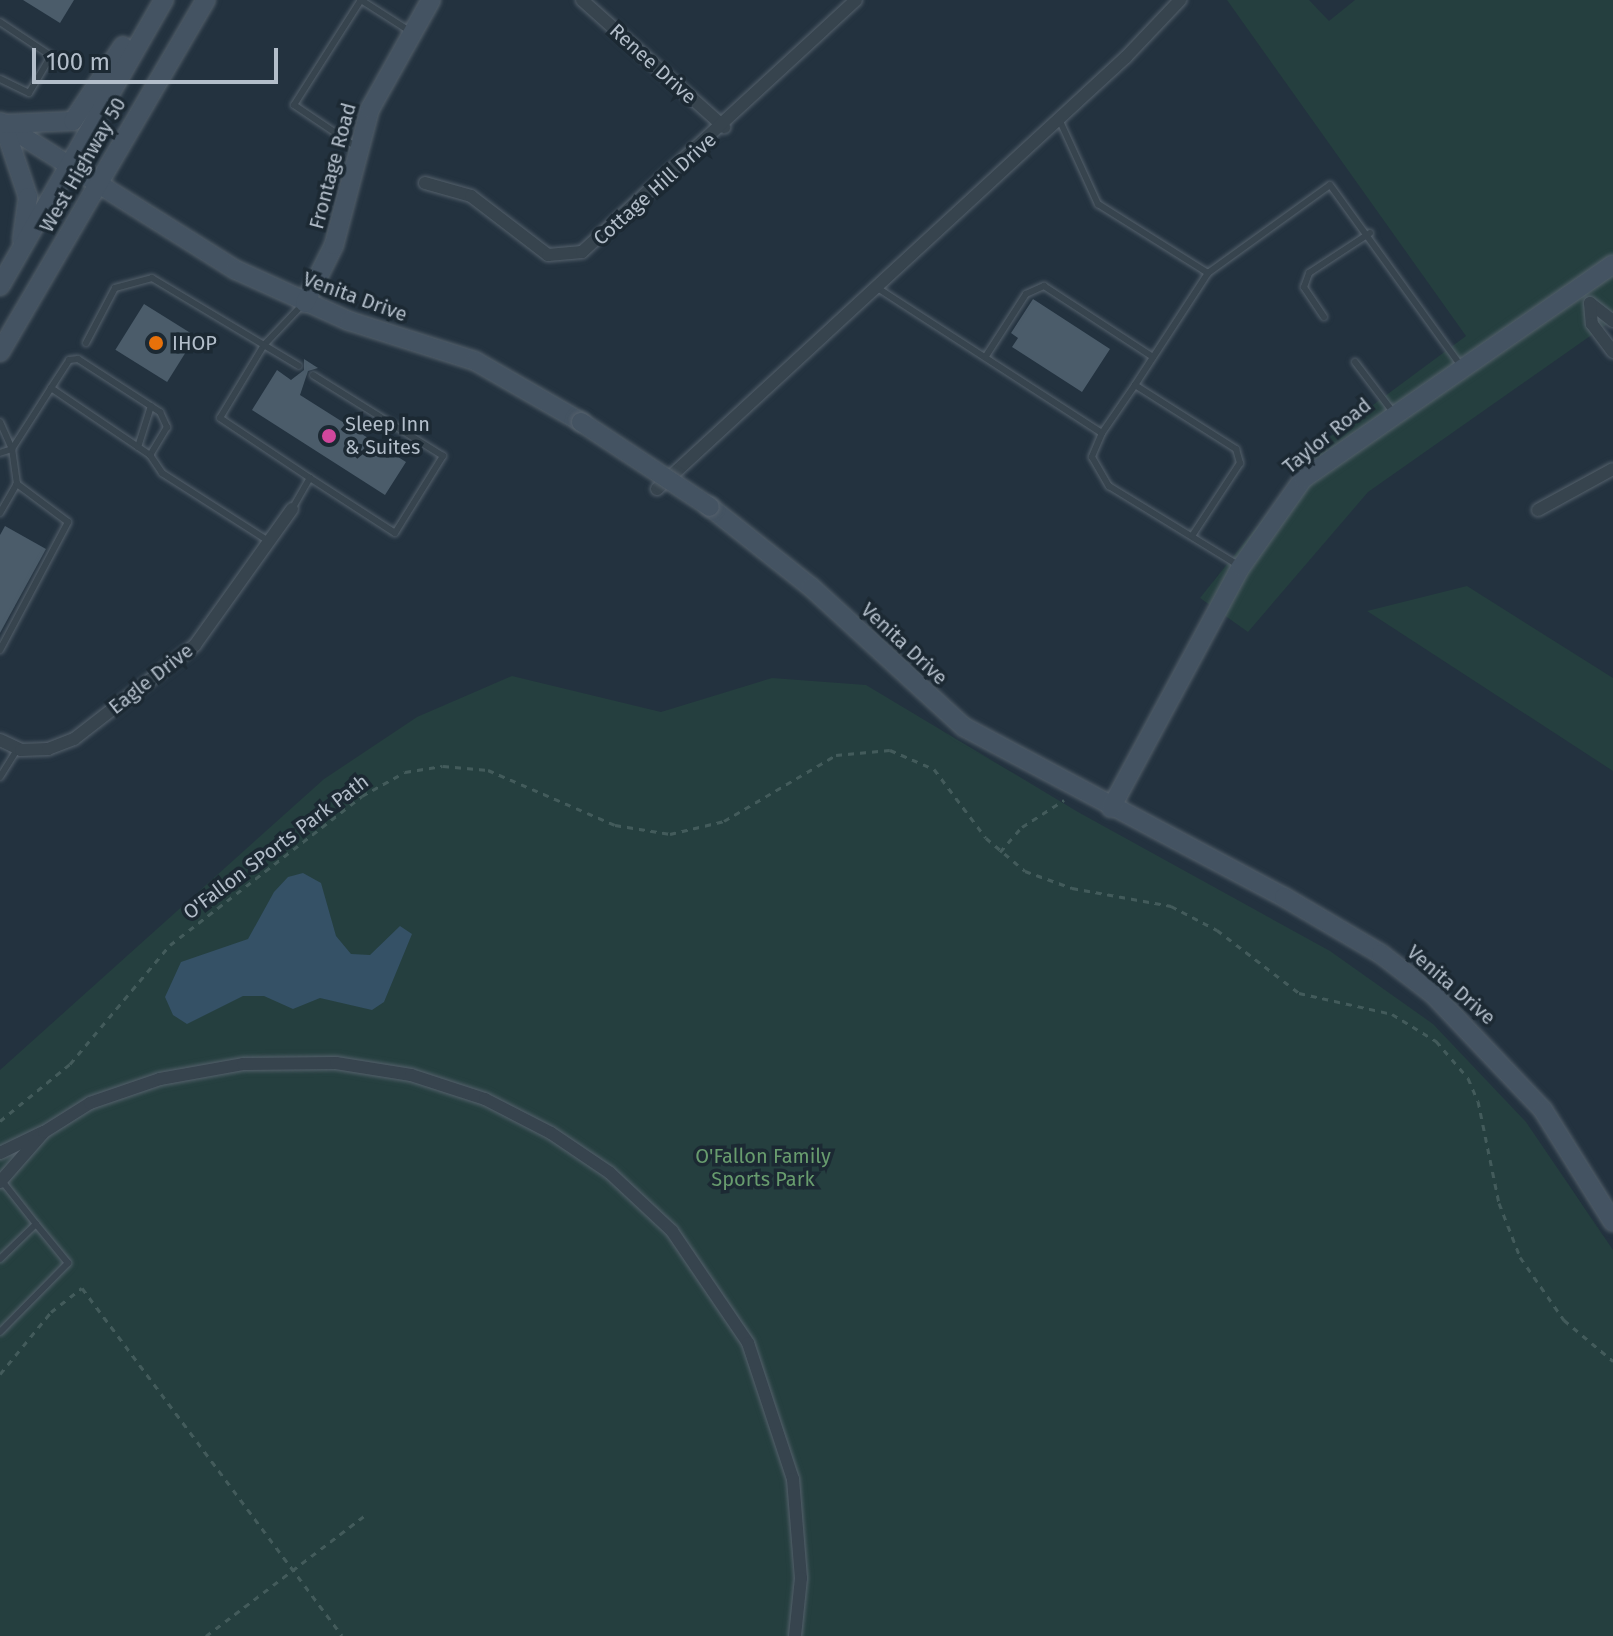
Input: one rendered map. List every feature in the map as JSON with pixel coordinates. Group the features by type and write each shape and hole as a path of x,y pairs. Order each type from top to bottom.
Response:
{"street":[{"name":"West Highway 50","path":"0,286 164,0"},
{"name":"West Highway 50","path":"0,352 206,0"},
{"name":"Frontage Road","path":"305,303 334,245 358,148 387,70 431,0"},
{"name":"Renee Drive","path":"582,0 724,127"},
{"name":"Cottage Hill Drive","path":"425,183 471,196 533,249 564,257 595,244 724,127 856,0"},
{"path":"657,489 1059,119 1180,0"},
{"path":"20,250 28,197 2,122 73,121 124,45 151,22"},
{"name":"Venita Drive","path":"2,122 68,167 236,270 305,303 475,361 581,422 710,507 793,572 964,727 1111,808 1284,897 1381,954 1434,995 1490,1047 1543,1110 1613,1222"},
{"name":"Taylor Road","path":"1111,808 1241,567 1303,479 1393,412 1613,264"},
{"path":"1578,288 1590,303 1613,321"},
{"path":"1590,303 1592,324 1613,352"},
{"path":"1538,510 1613,469"},
{"name":"Eagle Drive","path":"0,740 18,748 48,749 74,739 195,645 292,509"},
{"path":"0,1153 44,1132 90,1103 160,1079 243,1064 336,1063 411,1075 485,1099 583,1153 672,1231 723,1303 765,1380 800,1528 795,1636"},
{"path":"1,1182 44,1132"}],"lane":[{"path":"358,148 294,105 361,0 411,32"},
{"path":"0,22 51,56 29,93 0,79"},
{"path":"1059,119 1098,204 1208,273"},
{"path":"1241,567 1103,479 1092,457 1102,433 1208,273 1330,185 1370,233 1461,366"},
{"path":"1324,317 1304,287 1309,273 1370,233"},
{"path":"86,343 115,288 152,278 299,366"},
{"path":"986,356 1026,294 1044,286 1153,357"},
{"path":"876,287 1102,433"},
{"path":"305,303 264,345 220,418 395,533 443,456 313,375"},
{"path":"0,453 12,449 69,360 78,359 151,406 167,427 150,455"},
{"path":"1355,362 1393,412"},
{"path":"1135,385 1240,456 1192,536"},
{"path":"51,388 150,455 162,473 270,542"},
{"path":"138,447 151,406"},
{"path":"0,422 12,449 17,484 0,513"},
{"path":"292,509 310,478"},
{"path":"0,650 15,613 68,522 17,484"},
{"path":"0,777 18,748"},
{"path":"0,1332 68,1263 1,1182"},
{"path":"0,1259 36,1224"}],"path":[{"name":"O'Fallon SPorts Park Path","path":"0,1121 70,1064 170,945 362,796 405,772 443,766 488,770 615,825 670,834 724,821 836,755 890,750 934,769 1000,852 1049,882 1171,906 1217,930 1299,993 1392,1014 1436,1041 1468,1078 1478,1101 1499,1203 1520,1257 1564,1320 1613,1361"},
{"path":"1000,852 1022,827 1065,799 1077,807"},
{"path":"0,1374 51,1312 82,1288 342,1636"},
{"path":"206,1636 368,1513"}],"green space":[{"path":"1227,0 1309,0 1329,21 1355,0 1613,0 1613,320 1368,492 1248,632 1200,598 1327,439 1466,336"},
{"path":"1467,586 1613,678 1613,771 1367,611"},
{"name":"O'Fallon Family Sports Park","path":"512,676 661,712 772,678 866,685 1078,812 1330,951 1433,1024 1526,1122 1613,1250 1613,1636 0,1636 0,1070 324,779 417,717"}],"water":[{"path":"303,873 321,883 336,936 351,954 370,955 400,926 412,934 384,1002 372,1010 320,998 293,1009 264,996 243,996 187,1024 173,1015 165,997 181,962 248,939 274,892 288,877"}],"building":[{"path":"23,0 74,0 60,23"},
{"path":"1033,299 1110,349 1082,392 1012,347 1018,338 1011,333"},
{"name":"IHOP","path":"144,304 196,336 167,382 115,350"},
{"name":"Sleep Inn & Suites","path":"304,359 318,368 308,371 300,395 406,462 385,495 252,410 277,370 291,380 304,370"},
{"path":"5,526 46,549 0,633 0,535"}],"place":[{"name":"IHOP","path":"156,343"},
{"name":"Sleep Inn & Suites","path":"329,436"}]}
